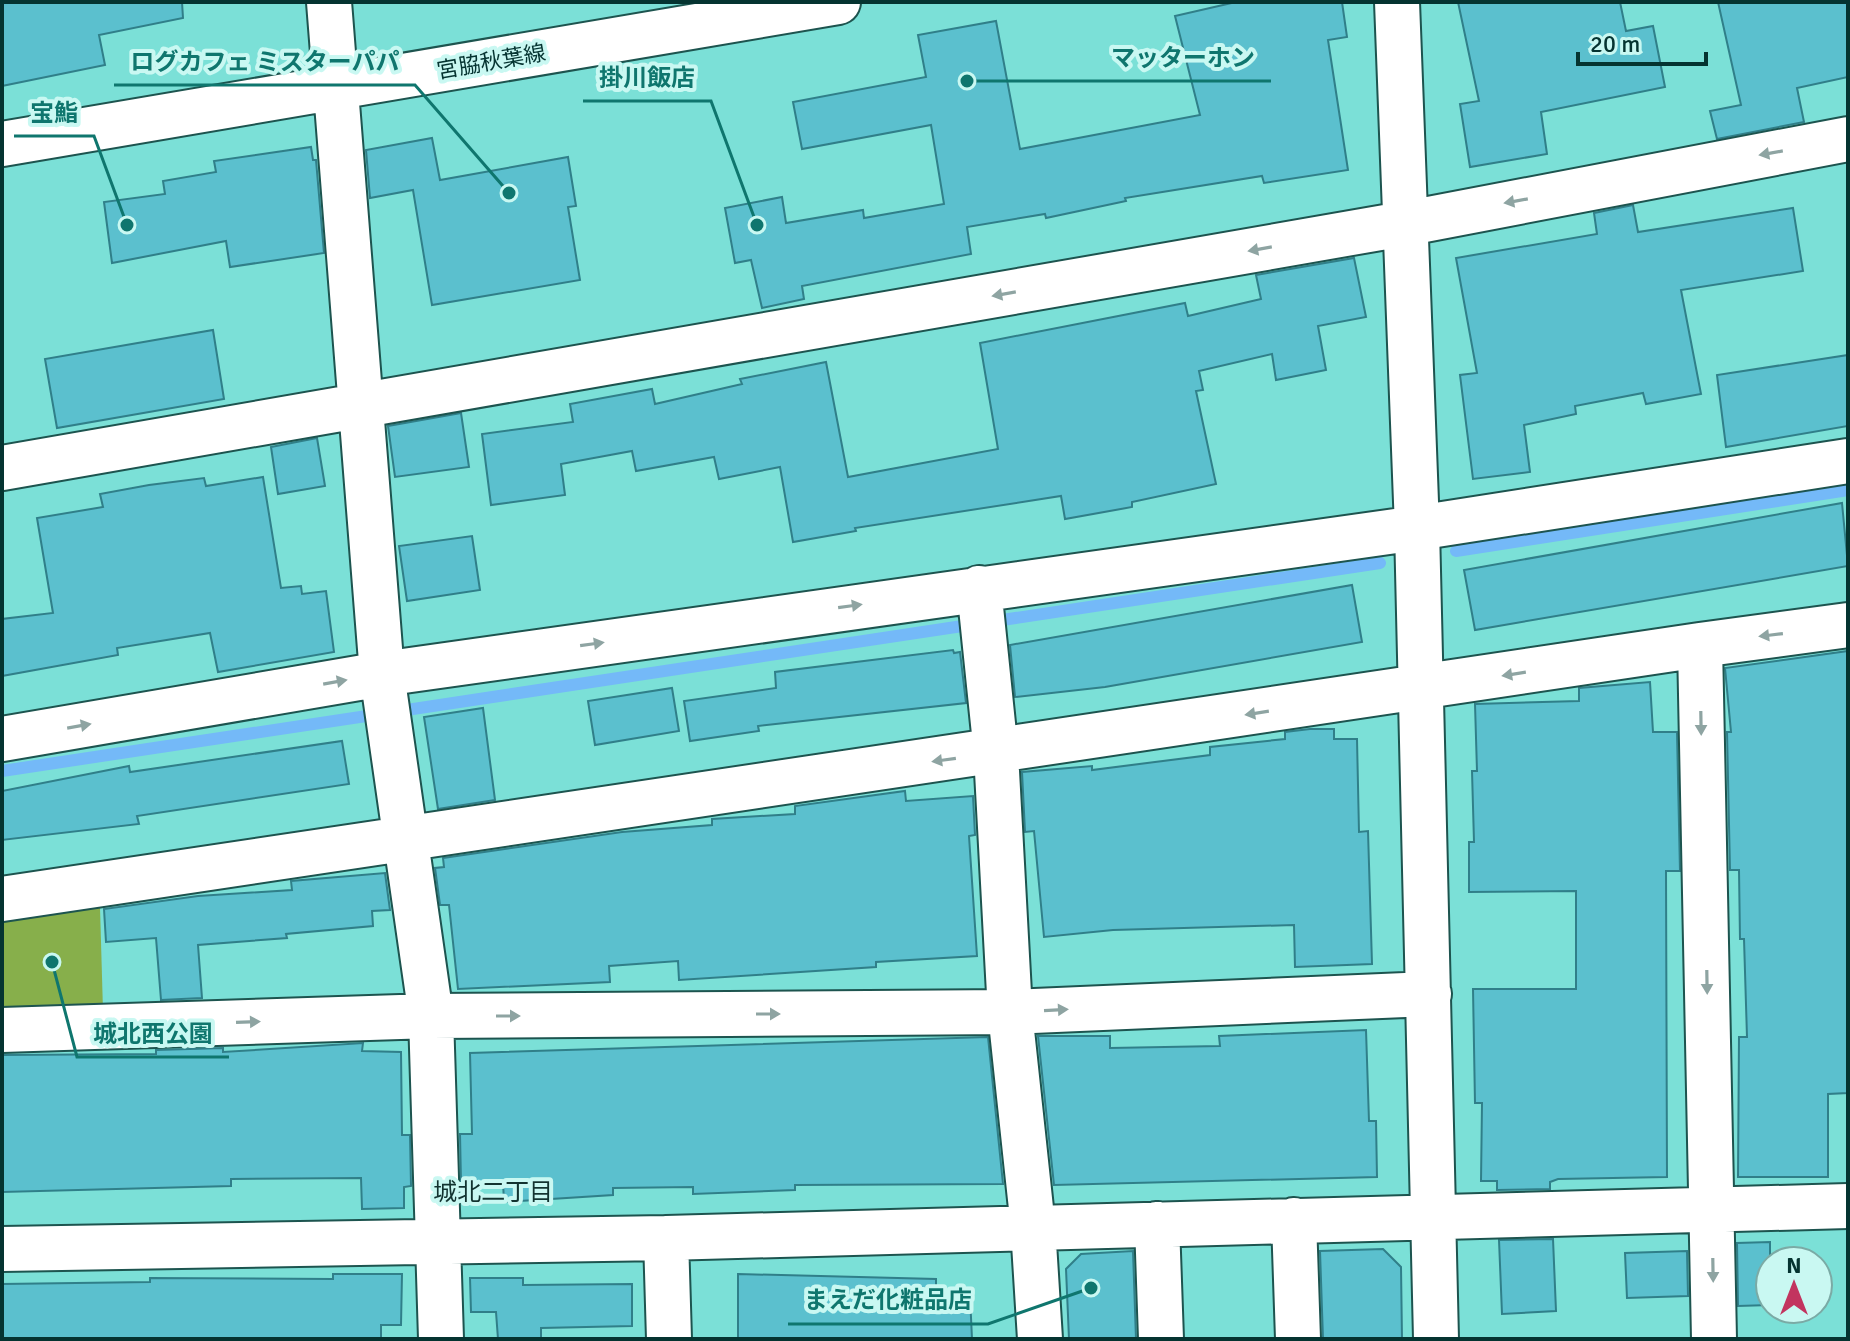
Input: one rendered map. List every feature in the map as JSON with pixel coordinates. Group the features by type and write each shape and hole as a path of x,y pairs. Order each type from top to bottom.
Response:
{"street":[{"path":"329,2 384,695 431,1016 441,1339"},
{"name":"宮脇秋葉線","path":"2,144 838,2"},
{"path":"1397,2 1403,224 1417,528 1436,1339"},
{"path":"2,468 1403,224 1848,139"},
{"path":"2,739 384,695 979,588 1417,528 1848,461"},
{"path":"979,588 996,753 1010,1012 1033,1227 1040,1339"},
{"path":"2,899 1848,625"},
{"path":"1700,645 1714,1339"},
{"path":"2,1030 431,1016 1010,1012 1429,994"},
{"path":"2,1249 666,1238 1848,1206"},
{"path":"1294,1220 1298,1339"},
{"path":"1157,1224 1161,1339"},
{"path":"666,1238 669,1339"}],"green space":[{"path":"93,902 100,907 103,1011 2,1012 2,913"}],"building":[{"path":"2,2 182,2 183,18 99,35 105,65 2,86"},
{"path":"1236,2 1342,2 1347,37 1328,40 1348,170 1264,183 1262,176 1125,198 1126,201 1046,218 1045,214 967,227 971,254 802,286 804,299 762,308 751,260 735,263 725,208 782,197 786,223 863,210 864,218 944,204 931,125 802,149 793,102 926,77 918,35 996,21 1020,149 1200,115 1175,16"},
{"path":"1458,2 1620,2 1626,31 1653,26 1665,87 1541,112 1547,154 1470,167 1460,104 1479,101"},
{"path":"1718,2 1848,2 1848,77 1797,88 1804,122 1717,139 1710,111 1741,105"},
{"path":"432,138 440,180 568,157 576,206 568,207 580,280 432,305 413,190 370,198 366,150"},
{"path":"311,147 313,160 316,160 324,253 230,267 226,241 112,263 104,202 165,194 163,181 216,172 214,161"},
{"path":"1633,205 1638,232 1793,208 1803,271 1681,290 1701,394 1646,404 1643,393 1575,406 1576,414 1524,425 1530,472 1473,479 1460,375 1477,373 1456,258 1597,234 1594,213"},
{"path":"1354,258 1366,317 1318,326 1326,370 1276,380 1272,354 1199,371 1203,390 1196,391 1216,484 1132,502 1132,507 1065,519 1061,496 855,528 856,531 793,542 780,467 719,479 714,457 636,471 632,451 561,464 565,495 491,505 482,434 573,422 570,404 652,389 655,404 742,384 740,379 826,362 848,477 998,449 980,343 1185,303 1188,316 1261,299 1256,275"},
{"path":"213,330 224,399 57,428 45,359"},
{"path":"1848,355 1848,426 1726,447 1717,375"},
{"path":"461,413 469,467 395,477 388,426"},
{"path":"317,438 325,486 278,494 271,447"},
{"path":"263,477 281,588 301,586 302,594 326,591 334,652 218,672 210,633 117,648 118,655 2,676 2,619 53,613 37,518 103,507 100,494 149,485 204,478 206,486"},
{"path":"1842,503 1848,566 1475,630 1464,570"},
{"path":"472,536 480,590 407,601 399,546"},
{"path":"1352,585 1362,642 1105,687 1015,697 1010,645"},
{"path":"953,650 954,653 960,652 966,703 758,726 759,731 690,741 684,701 776,688 775,672"},
{"path":"1848,651 1848,1093 1828,1094 1828,1177 1738,1177 1739,1037 1747,1037 1739,870 1730,870 1727,732 1731,732 1725,668"},
{"path":"1650,682 1653,732 1677,732 1680,871 1666,871 1667,1177 1558,1179 1550,1182 1550,1189 1497,1190 1497,1181 1481,1181 1482,1103 1475,1103 1473,989 1576,989 1576,891 1469,892 1469,842 1474,842 1472,771 1477,771 1475,704 1579,701 1579,688"},
{"path":"672,688 679,731 595,745 588,701"},
{"path":"483,708 495,800 438,809 424,717"},
{"path":"1334,729 1334,739 1357,739 1359,832 1368,831 1372,964 1295,967 1294,925 1113,930 1044,937 1034,831 1025,832 1022,772 1092,766 1092,770 1210,755 1210,747 1285,739 1285,732"},
{"path":"342,741 349,784 137,816 139,824 2,840 2,791 129,766 130,772"},
{"path":"905,791 906,801 973,796 975,835 969,836 977,956 876,962 876,967 679,980 678,961 609,966 610,982 458,989 449,905 440,905 435,868 444,867 443,858 622,832 712,825 712,819 795,814 795,806"},
{"path":"385,873 390,910 372,911 373,926 286,934 287,938 198,945 202,998 161,1000 156,938 106,942 104,909 198,896 292,890 291,881"},
{"path":"1366,1030 1369,1121 1376,1121 1377,1177 1054,1185 1038,1036 1110,1036 1110,1048 1220,1046 1219,1036"},
{"path":"988,1037 1003,1184 795,1185 795,1190 693,1194 693,1187 613,1188 613,1195 504,1202 503,1182 461,1182 460,1134 472,1134 470,1053"},
{"path":"363,1043 362,1051 401,1052 402,1135 410,1135 411,1186 404,1187 404,1208 362,1209 361,1178 231,1179 231,1186 2,1192 2,1055 156,1054 156,1050 223,1048 223,1052"},
{"path":"1553,1239 1556,1311 1502,1314 1499,1240"},
{"path":"1770,1242 1770,1245 1754,1245 1754,1306 1738,1306 1737,1243"},
{"path":"1383,1249 1401,1267 1402,1339 1323,1339 1320,1251"},
{"path":"1133,1251 1136,1339 1069,1339 1066,1269 1081,1254"},
{"path":"1687,1251 1688,1296 1627,1298 1625,1253"},
{"path":"333,1274 402,1274 401,1325 381,1325 381,1339 2,1339 2,1284 150,1282 150,1278 333,1279"},
{"path":"738,1274 936,1279 936,1297 970,1296 972,1339 738,1339"},
{"path":"470,1278 523,1278 523,1285 632,1284 632,1326 541,1328 541,1339 498,1339 496,1312 471,1312"}],"waterway":[{"path":"1456,551 1848,490"},
{"path":"2,771 1380,563"}],"place":[{"name":"マッターホン","path":"967,81"},
{"name":"ログカフェ ミスターパパ","path":"509,193"},
{"name":"宝鮨","path":"127,225"},
{"name":"掛川飯店","path":"757,225"},
{"name":"城北西公園","path":"52,962"},
{"name":"まえだ化粧品店","path":"1091,1288"}],"district":[{"name":"城北二丁目","path":"493,1192"}]}
